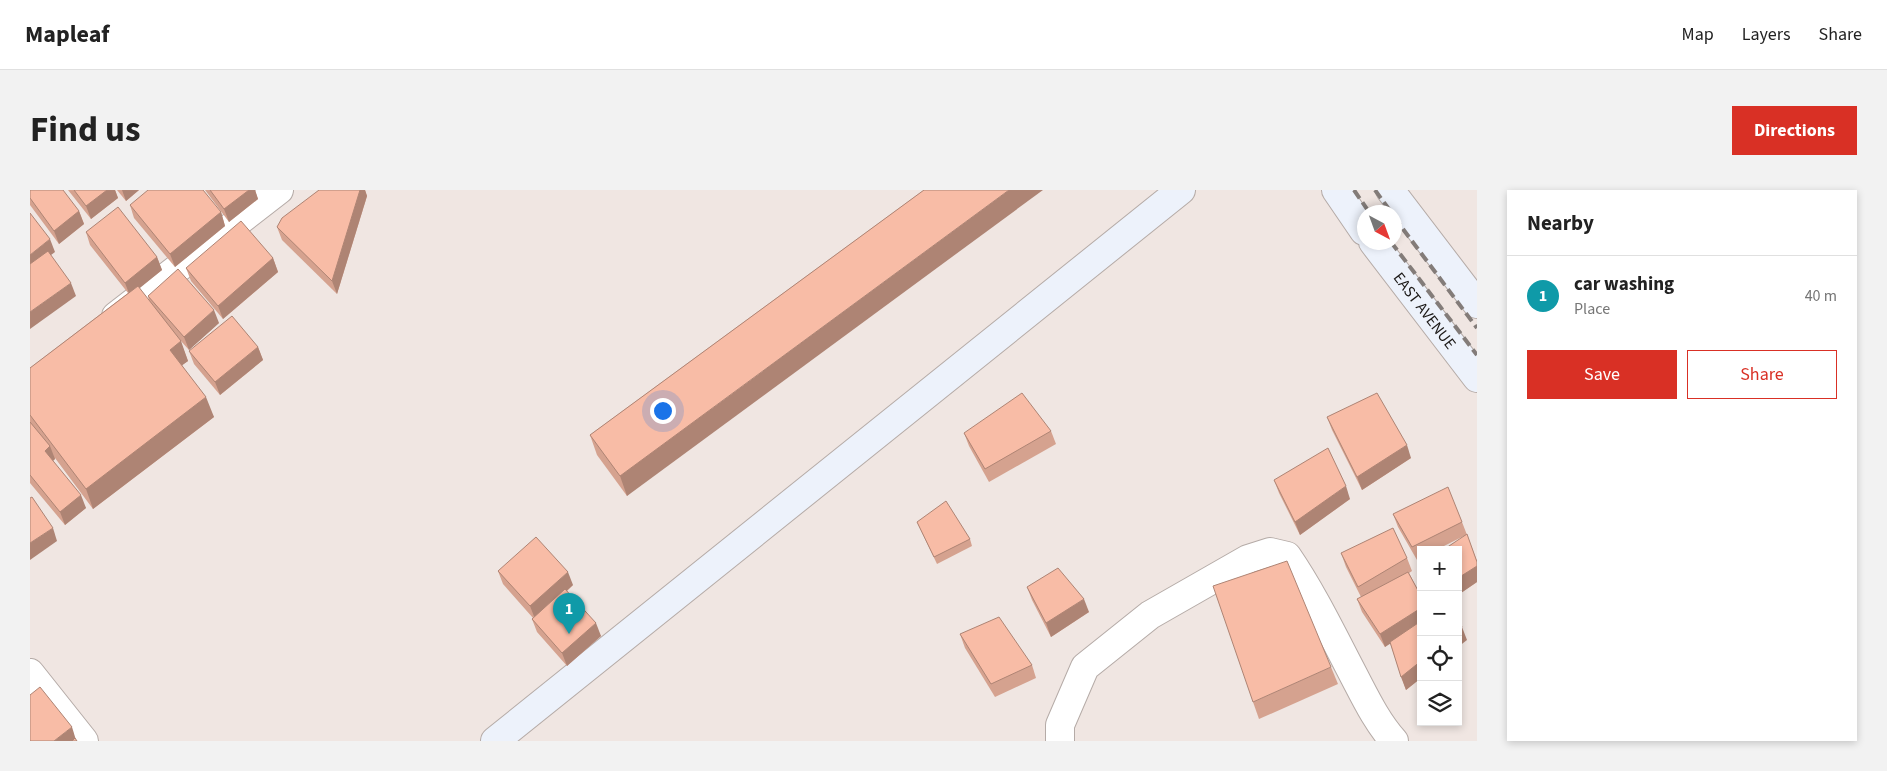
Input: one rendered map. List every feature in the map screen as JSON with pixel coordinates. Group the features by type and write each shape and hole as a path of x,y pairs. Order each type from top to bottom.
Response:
{"street":[{"path":"100,328 279,190"},
{"path":"495,741 1181,190"},
{"path":"1336,190 1357,221"},
{"path":"1390,190 1477,304"},
{"name":"EAST AVENUE","path":"1379,250 1477,378"},
{"path":"1060,741 1060,725 1086,667 1150,615 1248,560 1270,552 1288,556 1366,698 1385,731 1394,741"},
{"path":"30,673 84,741"}],"building":[{"path":"30,190 63,190 79,211 54,231 30,198"},
{"path":"74,190 107,190 86,206"},
{"path":"148,190 203,190 221,212 170,254 130,205"},
{"path":"210,190 249,190 224,209"},
{"path":"319,190 360,190 332,281 277,227 282,218"},
{"path":"924,190 1009,190 620,476 590,435"},
{"path":"118,207 157,257 125,283 86,232"},
{"path":"30,213 50,239 30,255"},
{"path":"241,221 273,258 218,306 186,268"},
{"path":"48,251 71,283 30,312 30,264"},
{"path":"178,269 214,310 184,337 148,296"},
{"path":"138,286 181,341 170,350 206,397 86,489 30,415 30,368"},
{"path":"232,316 258,347 215,382 189,351"},
{"path":"1022,393 1051,431 985,469 964,433"},
{"path":"1377,393 1407,445 1357,477 1327,417"},
{"path":"30,422 50,446 45,451 81,495 60,512 30,475"},
{"path":"1328,448 1346,486 1295,522 1274,480"},
{"path":"1448,487 1462,522 1412,547 1393,514"},
{"path":"32,497 53,528 30,543 30,498"},
{"path":"946,501 970,539 934,557 917,522"},
{"path":"1393,528 1407,558 1358,587 1341,553"},
{"path":"1467,534 1477,566 1462,575 1462,546 1449,546"},
{"path":"536,537 568,572 530,606 498,571"},
{"path":"1287,561 1331,667 1253,702 1213,586"},
{"path":"1058,568 1084,599 1046,623 1027,587"},
{"path":"1408,572 1417,589 1417,611 1380,634 1357,599"},
{"path":"565,589 596,623 562,653 532,619"},
{"path":"999,617 1032,665 991,684 960,634"},
{"path":"1417,624 1417,664 1401,677 1390,642"},
{"path":"40,687 72,727 54,741 30,741 30,695"}],"railway":[{"path":"1354,190 1364,205"},
{"path":"1375,190 1386,205"},
{"path":"1402,228 1477,328"},
{"path":"1397,250 1477,355"}],"place":[{"name":"car washing","path":"569,634"}]}
